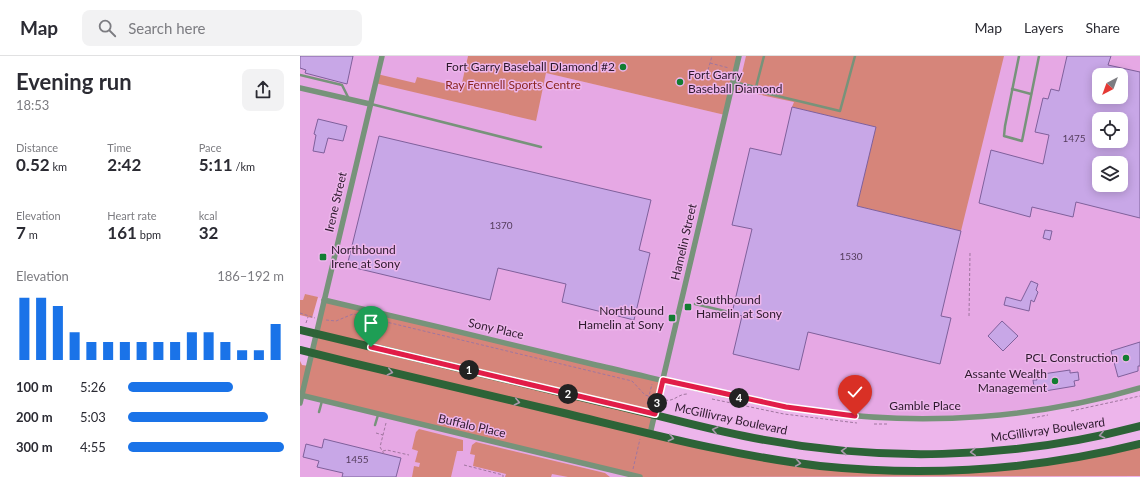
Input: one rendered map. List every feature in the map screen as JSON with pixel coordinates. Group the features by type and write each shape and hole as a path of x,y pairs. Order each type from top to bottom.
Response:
{"main road":[{"name":"McGillivray Boulevard","path":"300,330 713,429 778,442 836,450 901,454 945,454 1009,450 1074,441 1140,426"},
{"path":"300,350 650,434 730,452 792,463 852,469 913,472 960,471 1007,468 1071,459 1140,444"}],"street":[{"name":"Irene Street","path":"300,403 382,56"},
{"name":"Hamelin Street","path":"650,434 739,56"},
{"path":"300,88 370,104"},
{"name":"Sony Place","path":"324,300 663,380"},
{"name":"Gamble Place","path":"663,380 786,407 847,415 903,418 969,417 1034,410 1140,388"},
{"name":"Buffalo Place","path":"301,396 621,475 640,477"}],"lane":[{"path":"756,87 764,56"},
{"path":"733,82 756,87 765,93 840,111 855,56"},
{"path":"1019,56 1004,136 1022,141 1039,56"},
{"path":"300,75 342,85 350,99"},
{"path":"1012,90 1031,94"},
{"path":"370,104 541,147"},
{"path":"695,304 729,312"},
{"path":"319,412 322,401"},
{"path":"375,425 378,414"}],"path":[{"path":"708,70 712,56"},
{"path":"710,63 736,69"},
{"path":"969,316 970,253"},
{"path":"300,313 308,316 306,324"},
{"path":"331,321 336,321 353,314 632,381 650,397"},
{"path":"646,409 654,378"},
{"path":"384,454 380,447 388,417"},
{"path":"376,433 383,435"},
{"path":"631,475 641,434"},
{"path":"382,452 387,450 409,455"},
{"path":"464,465 503,475 503,477"}],"shaded area":[{"path":"300,56 468,56 461,87 417,77 415,83 535,121 546,73 725,115 739,56 1140,56 1140,388 1061,406 969,417 911,418 786,407 370,311 305,294 303,300 300,300"},
{"path":"302,396 640,477 300,477 300,403"}],"green space":[{"name":"Ray Fennell Sports Centre","path":"468,56 739,56 725,115 546,73 536,121 375,83 377,74 415,83 417,77 461,87"},
{"path":"746,56 1004,56 961,231 857,206 875,127 792,107 794,102 738,90"},
{"path":"305,294 318,297 312,318 300,315 300,300 303,300"},
{"path":"324,300 663,381 650,434 821,466 981,470 1140,444 1140,476 640,477 300,395 300,361 302,365 309,366"},
{"path":"419,429 463,440 463,451 457,451 451,477 412,477 414,466 419,467 420,463 415,462 418,451 412,449 416,432"},
{"path":"476,442 605,473 610,477 568,477 552,474 551,477 505,477 506,474 473,466 475,455 470,454 472,445"}],"building":[{"path":"300,56 353,56 347,84 305,73 306,70 300,68"},
{"path":"1067,56 1111,56 1108,65 1122,68 1092,68 1092,104 1128,104 1128,69 1140,72 1140,218 1076,202 1073,217 1032,207 1030,217 979,203 991,150 1043,164 1049,135 1035,132 1043,98 1048,99 1051,89 1059,91"},
{"path":"792,107 876,127 857,206 961,231 941,316 951,318 940,364 808,332 799,370 733,354 742,316 732,313 752,229 732,225 750,148 781,155"},
{"path":"318,119 347,126 343,141 328,138 324,153 313,151 316,135 314,134"},
{"path":"379,136 651,200 639,250 650,253 634,320 562,302 566,284 498,268 490,300 347,266"},
{"path":"1045,230 1052,231 1050,240 1043,238"},
{"path":"1031,281 1038,284 1036,290 1038,292 1034,302 1031,300 1029,311 1004,305 1006,297 1021,301"},
{"path":"1002,321 1018,336 1003,351 988,336"},
{"name":"PCL Construction","path":"1140,342 1140,366 1138,366 1138,371 1118,377 1111,351"},
{"name":"Assante Wealth Management","path":"1070,370 1070,373 1078,372 1079,380 1074,381 1075,386 1039,392 1038,386 1034,387 1033,380 1037,380 1036,375"},
{"path":"324,439 401,458 396,477 342,477 343,473 317,467 319,461 303,457 306,444 322,448"}],"place":[{"name":"Fort Garry Baseball DIamond #2","path":"623,67"},
{"name":"Fort Garry Baseball Diamond","path":"680,82"},
{"name":"Northbound Irene at Sony","path":"323,257"},
{"name":"Southbound Hamelin at Sony","path":"688,307"},
{"name":"Northbound Hamelin at Sony","path":"672,318"},
{"name":"PCL Construction","path":"1126,358"},
{"name":"Assante Wealth Management","path":"1055,381"}],"route":[{"path":"371,347 655,414 663,380 786,407 855,416"}]}
